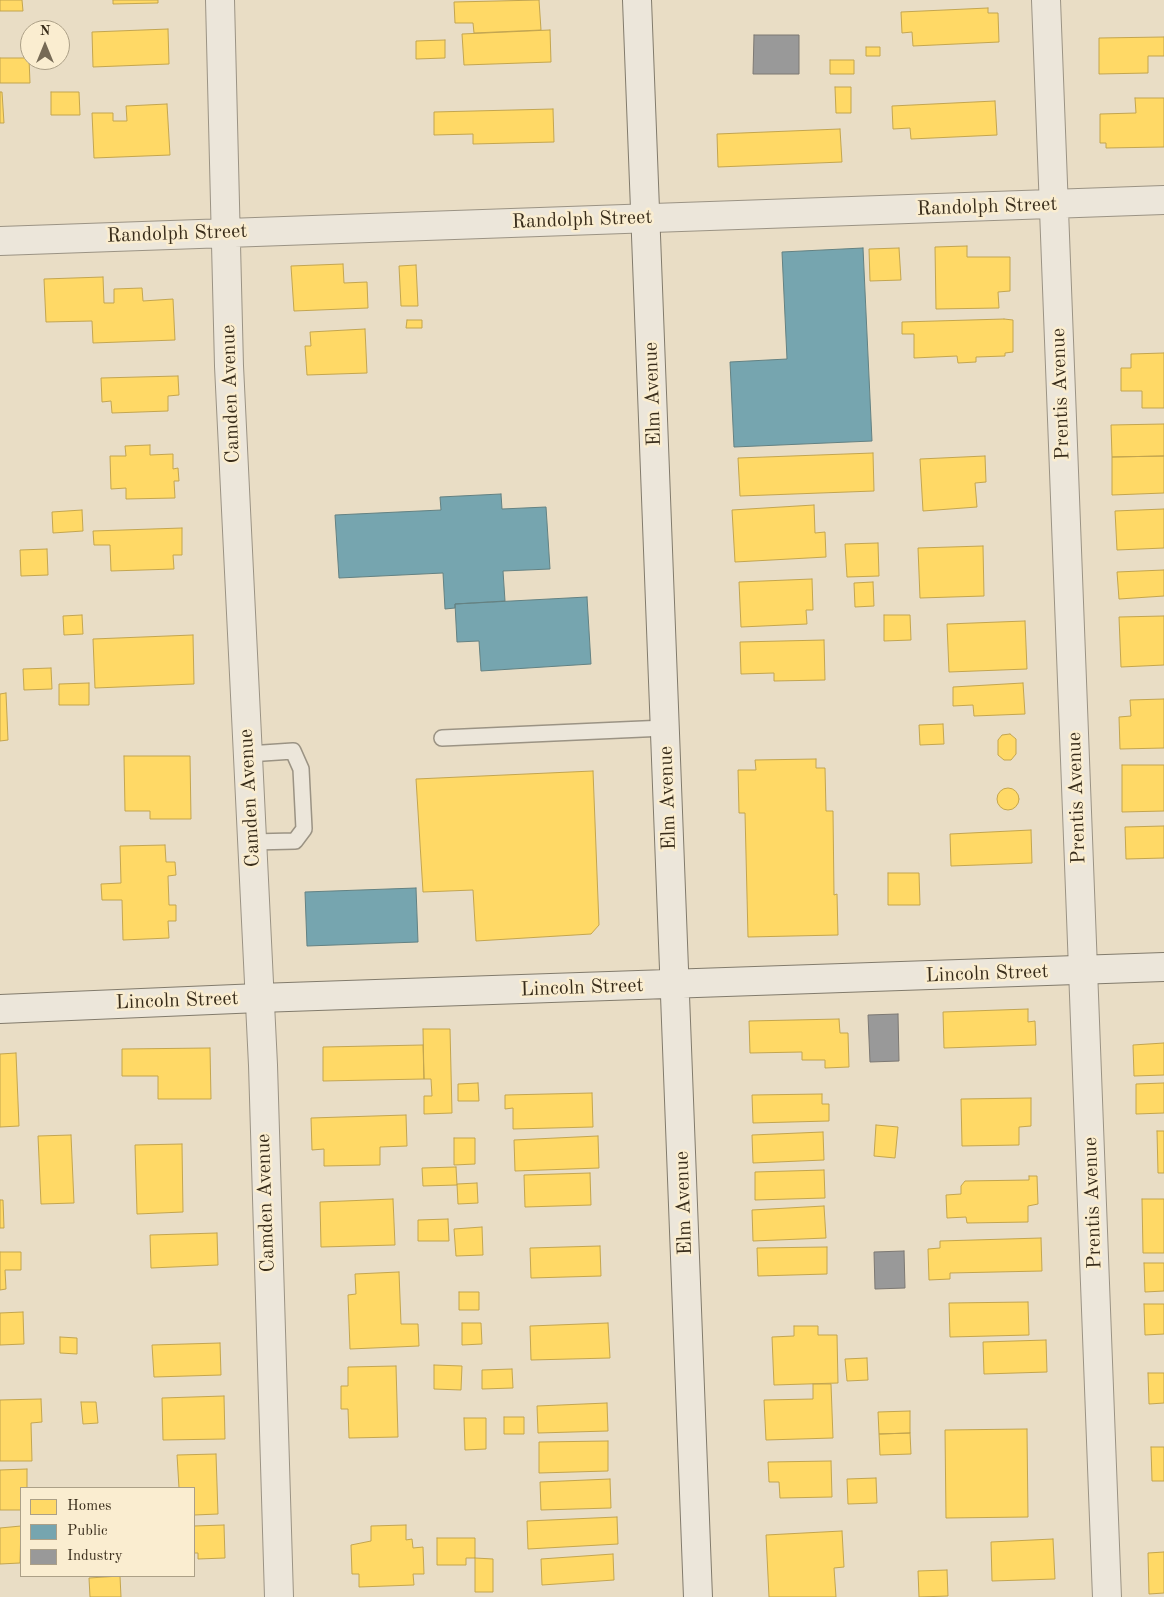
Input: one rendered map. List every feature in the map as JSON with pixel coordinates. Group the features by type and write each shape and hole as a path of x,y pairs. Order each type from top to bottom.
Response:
{"street":[{"name":"Camden Avenue","path":"220,0 229,366 259,998 279,1597"},
{"name":"Elm Avenue","path":"637,0 698,1597"},
{"name":"Prentis Avenue","path":"1046,0 1106,1597"},
{"name":"Randolph Street","path":"0,241 1164,200"},
{"name":"Lincoln Street","path":"0,1009 259,998 1164,967"}],"lane":[{"path":"442,738 665,728"},
{"path":"248,754 293,751 301,769 304,829 295,841 252,842"}],"building: Homes":[{"path":"0,0 22,0 23,11 0,11"},
{"path":"113,0 158,0 158,3 113,4"},
{"path":"539,0 541,30 474,33 473,23 455,23 454,2"},
{"path":"988,8 988,13 998,13 999,42 913,46 912,32 902,33 901,12"},
{"path":"168,29 169,64 93,67 92,32"},
{"path":"550,30 551,62 464,65 462,34"},
{"path":"1164,37 1164,56 1148,56 1148,73 1099,74 1099,38"},
{"path":"445,40 445,58 416,59 416,41"},
{"path":"866,47 880,47 880,56 866,56"},
{"path":"0,58 20,58 20,70 29,70 30,83 0,83"},
{"path":"830,60 854,60 854,74 830,74"},
{"path":"835,87 851,87 851,113 836,113"},
{"path":"0,92 2,92 4,123 0,123"},
{"path":"51,92 79,92 80,115 51,115"},
{"path":"1135,98 1164,98 1164,147 1106,148 1106,143 1100,143 1100,114 1136,113"},
{"path":"995,101 997,135 911,139 910,128 893,129 892,106"},
{"path":"167,104 170,155 94,158 92,113 113,113 113,121 127,121 126,106"},
{"path":"553,109 554,142 473,144 473,134 434,135 434,112"},
{"path":"840,129 842,162 718,167 717,134"},
{"path":"967,246 967,257 1010,257 1010,291 998,292 999,308 936,309 935,247"},
{"path":"899,248 901,280 870,281 869,249"},
{"path":"343,264 344,283 367,282 368,308 294,311 291,266"},
{"path":"416,265 418,306 401,306 399,266"},
{"path":"103,277 104,303 114,303 114,289 142,288 143,301 173,299 175,340 93,343 92,321 46,322 44,279"},
{"path":"407,320 422,320 422,328 406,328"},
{"path":"1013,320 1013,352 1005,353 1005,356 976,357 976,362 958,363 957,356 914,358 914,334 902,334 902,322"},
{"path":"365,329 367,373 307,375 305,346 311,346 310,332"},
{"path":"1164,353 1164,408 1142,408 1142,391 1121,391 1121,368 1131,368 1131,354"},
{"path":"178,376 179,395 168,396 168,411 112,413 111,401 102,402 101,378"},
{"path":"1164,424 1164,456 1112,457 1111,425"},
{"path":"150,445 150,455 173,454 173,469 178,468 179,481 174,481 175,498 126,499 126,488 111,489 110,456 126,456 125,446"},
{"path":"873,453 874,491 740,496 738,458"},
{"path":"985,456 986,482 975,483 977,507 923,511 920,459"},
{"path":"1164,456 1164,493 1112,495 1112,457"},
{"path":"814,505 815,533 825,532 826,557 735,562 732,510"},
{"path":"1164,509 1164,548 1117,550 1115,511"},
{"path":"82,510 83,531 53,533 52,512"},
{"path":"182,528 182,555 173,555 174,569 111,571 110,545 94,545 93,531"},
{"path":"878,543 879,576 847,577 845,544"},
{"path":"983,546 984,596 920,598 918,548"},
{"path":"47,549 48,575 21,576 20,550"},
{"path":"1164,570 1164,596 1119,599 1117,572"},
{"path":"812,579 813,610 806,610 807,624 741,627 739,582"},
{"path":"873,582 874,606 855,607 854,583"},
{"path":"82,615 83,634 64,635 63,616"},
{"path":"884,615 910,615 911,640 884,641"},
{"path":"1164,616 1164,665 1121,667 1119,617"},
{"path":"1025,621 1027,669 949,672 947,624"},
{"path":"193,635 194,684 95,688 93,639"},
{"path":"824,640 825,680 774,681 774,673 741,674 740,642"},
{"path":"51,668 52,689 24,690 23,669"},
{"path":"89,683 89,705 59,705 59,684"},
{"path":"1023,683 1025,714 974,716 973,705 953,706 953,687"},
{"path":"6,693 8,740 0,741 0,694"},
{"path":"1164,699 1164,748 1120,749 1119,717 1131,716 1130,700"},
{"path":"943,724 944,744 920,745 919,725"},
{"path":"1010,734 1016,739 1016,754 1011,760 1004,760 998,755 998,740 1002,735"},
{"path":"124,756 190,756 191,819 150,819 150,811 125,811"},
{"path":"816,759 816,768 825,768 826,811 833,811 834,895 837,894 838,935 748,937 745,813 739,813 738,770 756,770 755,760"},
{"path":"1122,765 1164,765 1164,811 1122,812"},
{"path":"593,771 599,925 591,934 476,941 473,890 423,892 416,779"},
{"path":"1008,788 1016,791 1019,799 1016,807 1008,810 1000,807 997,799 1000,791"},
{"path":"1164,826 1164,858 1126,859 1125,827"},
{"path":"1031,830 1032,863 951,866 950,834"},
{"path":"165,845 166,862 175,862 176,875 168,876 169,905 176,905 176,921 168,921 169,938 123,940 122,900 102,900 101,884 121,883 120,846"},
{"path":"888,873 919,873 920,905 888,905"},
{"path":"1028,1009 1028,1022 1035,1021 1036,1045 944,1048 943,1012"},
{"path":"839,1019 840,1033 848,1033 849,1067 825,1068 825,1060 802,1060 802,1052 750,1053 749,1021"},
{"path":"423,1029 450,1029 452,1113 424,1114 424,1096 432,1096 431,1079 424,1079"},
{"path":"1164,1043 1164,1075 1134,1076 1133,1045"},
{"path":"423,1045 424,1079 323,1081 323,1047"},
{"path":"210,1048 211,1099 158,1099 158,1076 122,1076 122,1049"},
{"path":"16,1053 19,1126 0,1127 0,1054"},
{"path":"478,1083 479,1101 458,1101 458,1084"},
{"path":"1164,1083 1164,1113 1136,1114 1136,1084"},
{"path":"592,1093 593,1127 513,1129 513,1108 505,1109 505,1095"},
{"path":"822,1094 822,1104 829,1104 829,1121 753,1123 752,1095"},
{"path":"1031,1098 1031,1126 1019,1127 1019,1145 962,1146 961,1099"},
{"path":"406,1115 407,1146 380,1147 380,1165 324,1166 324,1149 312,1150 311,1118"},
{"path":"876,1125 898,1127 895,1158 874,1156"},
{"path":"1157,1131 1164,1131 1164,1173 1158,1173"},
{"path":"823,1132 824,1160 753,1163 752,1135"},
{"path":"71,1135 74,1203 41,1204 38,1136"},
{"path":"598,1136 599,1168 515,1171 514,1140"},
{"path":"454,1138 475,1138 475,1164 454,1165"},
{"path":"182,1144 183,1212 137,1214 135,1145"},
{"path":"456,1167 457,1185 423,1186 422,1168"},
{"path":"824,1170 825,1198 755,1200 755,1172"},
{"path":"590,1173 591,1205 525,1207 524,1175"},
{"path":"1029,1176 1037,1176 1038,1204 1028,1206 1028,1222 967,1223 966,1217 947,1218 946,1195 961,1194 961,1186 965,1181 1029,1180"},
{"path":"477,1183 478,1203 458,1204 457,1184"},
{"path":"393,1199 395,1245 321,1247 320,1202"},
{"path":"1142,1199 1164,1199 1164,1253 1143,1253"},
{"path":"0,1200 3,1200 4,1228 0,1228"},
{"path":"824,1206 826,1238 753,1241 752,1210"},
{"path":"448,1219 449,1241 418,1241 418,1220"},
{"path":"482,1227 483,1255 456,1256 454,1229"},
{"path":"217,1233 218,1265 151,1268 150,1235"},
{"path":"1041,1238 1042,1271 950,1273 950,1279 929,1280 928,1249 940,1248 940,1241"},
{"path":"600,1246 601,1276 531,1278 530,1248"},
{"path":"827,1247 827,1274 758,1276 757,1248"},
{"path":"0,1252 21,1252 21,1270 5,1270 6,1289 0,1290"},
{"path":"1144,1263 1164,1263 1164,1291 1145,1292"},
{"path":"399,1272 401,1324 418,1324 419,1346 350,1349 348,1295 356,1294 355,1274"},
{"path":"459,1292 479,1292 479,1310 459,1310"},
{"path":"1028,1302 1029,1335 950,1337 949,1303"},
{"path":"1144,1304 1164,1304 1164,1334 1145,1335"},
{"path":"23,1312 24,1344 0,1345 0,1313"},
{"path":"462,1323 481,1323 482,1344 462,1345"},
{"path":"608,1323 610,1358 531,1360 530,1326"},
{"path":"794,1326 818,1326 818,1335 837,1335 838,1383 774,1385 772,1337 794,1336"},
{"path":"60,1337 77,1338 77,1354 60,1353"},
{"path":"1046,1340 1047,1372 984,1374 983,1342"},
{"path":"220,1343 221,1375 154,1377 152,1345"},
{"path":"867,1358 868,1380 847,1381 845,1359"},
{"path":"434,1365 462,1366 461,1390 434,1389"},
{"path":"396,1366 398,1437 349,1438 348,1409 341,1409 341,1386 348,1386 348,1367"},
{"path":"512,1369 513,1388 482,1389 482,1370"},
{"path":"1148,1373 1164,1373 1164,1403 1149,1404"},
{"path":"813,1384 831,1384 833,1438 766,1440 764,1400 813,1399"},
{"path":"224,1396 225,1439 163,1440 162,1398"},
{"path":"41,1399 42,1422 31,1423 32,1461 0,1461 0,1400"},
{"path":"81,1402 96,1402 98,1423 83,1424"},
{"path":"607,1403 608,1431 538,1433 537,1406"},
{"path":"910,1411 910,1433 879,1434 878,1412"},
{"path":"504,1417 524,1417 524,1434 504,1434"},
{"path":"464,1418 486,1418 486,1449 465,1450"},
{"path":"1027,1429 1028,1517 946,1518 945,1430"},
{"path":"910,1433 911,1454 880,1455 879,1434"},
{"path":"608,1441 608,1471 539,1473 539,1442"},
{"path":"1151,1447 1164,1447 1164,1481 1152,1481"},
{"path":"216,1454 218,1514 195,1515 195,1487 179,1487 177,1455"},
{"path":"831,1461 832,1497 780,1498 779,1482 769,1482 768,1462"},
{"path":"27,1469 27,1487 20,1487 20,1510 0,1510 0,1470"},
{"path":"876,1478 877,1503 848,1504 847,1479"},
{"path":"610,1479 611,1508 541,1510 540,1482"},
{"path":"617,1517 618,1544 528,1549 527,1521"},
{"path":"224,1525 225,1558 198,1559 198,1553 195,1553 195,1526"},
{"path":"406,1525 406,1540 412,1539 413,1548 423,1547 424,1574 413,1574 414,1585 359,1587 359,1574 352,1574 351,1545 371,1541 371,1526"},
{"path":"20,1526 20,1563 0,1564 0,1528"},
{"path":"842,1531 844,1567 834,1568 836,1597 769,1597 766,1535"},
{"path":"437,1538 475,1538 475,1558 466,1558 466,1565 437,1565"},
{"path":"1053,1539 1055,1579 992,1581 991,1542"},
{"path":"1164,1552 1164,1593 1149,1594 1148,1553"},
{"path":"613,1554 614,1580 542,1585 541,1559"},
{"path":"475,1558 493,1559 493,1592 475,1592"},
{"path":"947,1570 948,1596 919,1597 918,1571"},
{"path":"120,1577 121,1597 90,1597 89,1578"}],"building: Public":[{"path":"863,248 872,441 734,447 730,362 787,359 782,252"},
{"path":"501,494 502,509 546,507 550,569 503,571 505,601 455,604 455,608 445,609 443,573 339,578 335,515 441,510 440,497"},
{"path":"587,597 591,664 481,671 479,641 457,642 455,604"},
{"path":"416,888 418,942 307,946 305,892"}],"building: Industry":[{"path":"754,35 799,35 799,74 753,74"},
{"path":"898,1014 899,1061 870,1062 868,1015"},
{"path":"904,1251 905,1288 875,1289 874,1252"}]}
